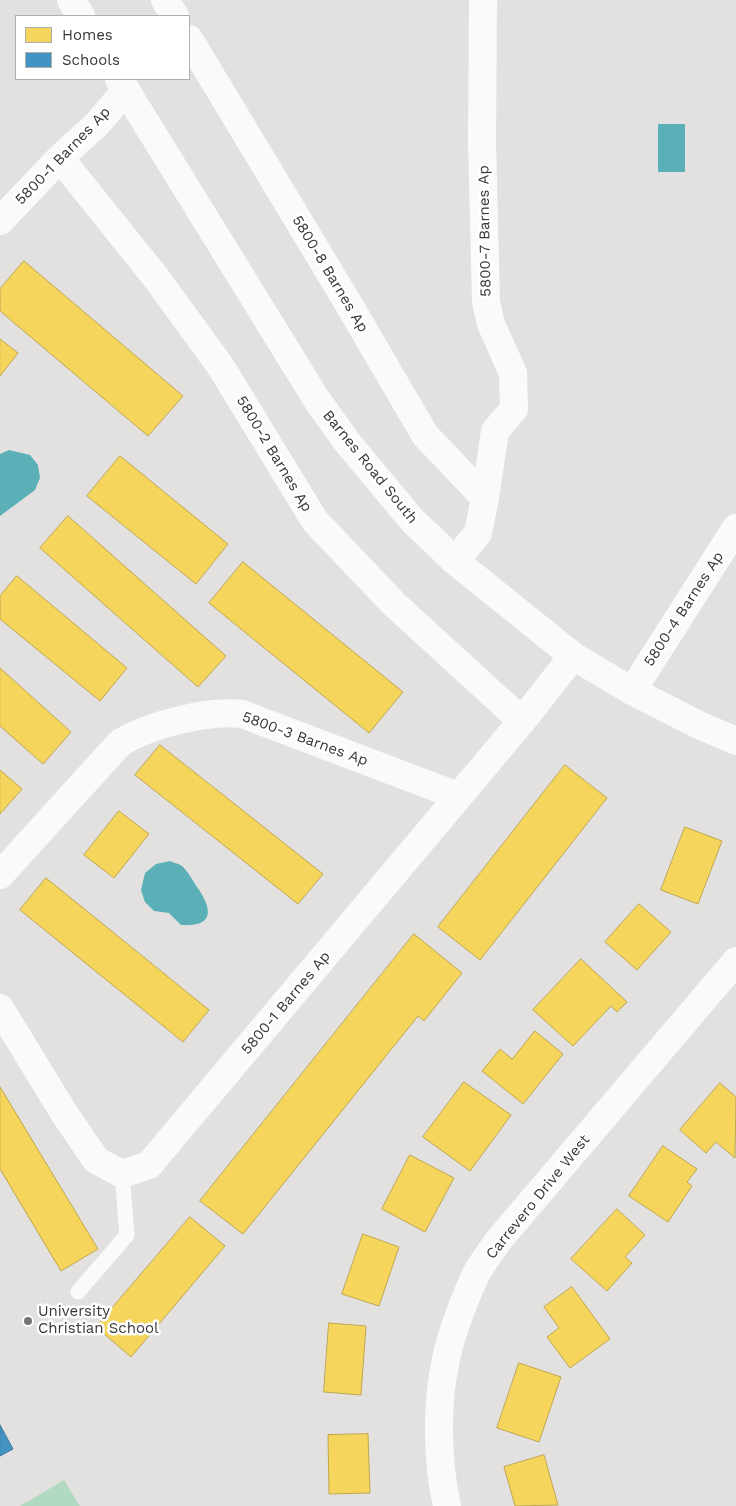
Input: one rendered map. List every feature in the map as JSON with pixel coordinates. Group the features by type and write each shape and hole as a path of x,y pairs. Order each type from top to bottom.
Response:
{"street":[{"path":"70,0 80,15"},
{"path":"166,0 174,15"},
{"name":"5800-7 Barnes Ap","path":"455,561 478,533 486,498 495,431 514,409 513,373 491,324 486,302 482,142 484,0"},
{"name":"5800-8 Barnes Ap","path":"190,41 425,435 486,498"},
{"name":"5800-1 Barnes Ap","path":"0,221 60,158 97,124 123,84"},
{"name":"Barnes Road South","path":"123,84 317,400 347,442 412,520 455,561 573,656 632,691 699,725 736,740"},
{"name":"5800-2 Barnes Ap","path":"60,158 158,279 221,367 315,521 394,604 522,721"},
{"name":"5800-4 Barnes Ap","path":"632,691 736,528"},
{"name":"5800-1 Barnes Ap","path":"122,1174 149,1165 522,721 573,656"},
{"name":"5800-3 Barnes Ap","path":"0,875 120,743 134,734 149,729 207,714 226,712 242,714 458,796"},
{"name":"Carrevero Drive West","path":"447,1506 442,1485 440,1442 440,1401 445,1359 457,1318 476,1274 498,1241 736,961"},
{"path":"0,1008 64,1113 96,1160 122,1174"}],"lane":[{"path":"78,1292 127,1235 122,1174"}],"green space":[{"path":"64,1480 80,1506 20,1506"}],"water":[{"path":"658,124 685,124 685,172 658,172"},
{"path":"9,450 30,455 38,465 40,478 35,490 0,516 0,454"},
{"path":"170,861 185,870 205,900 208,914 201,923 181,925 169,913 154,911 145,902 141,890 145,873 156,864"}],"building: Homes":[{"path":"24,261 183,396 148,436 0,311 0,289"},
{"path":"0,339 18,353 0,376"},
{"path":"120,456 228,544 196,584 87,496"},
{"path":"68,516 226,656 198,687 40,548"},
{"path":"243,562 403,692 369,733 209,603"},
{"path":"17,576 127,668 100,701 0,619 0,596"},
{"path":"0,668 71,732 43,764 0,726"},
{"path":"160,745 323,874 298,904 135,775"},
{"path":"565,765 607,798 480,960 438,927"},
{"path":"0,770 22,789 0,814"},
{"path":"119,811 149,834 114,878 84,855"},
{"path":"685,827 722,841 698,904 661,890"},
{"path":"46,878 209,1010 183,1042 20,910"},
{"path":"639,904 671,932 637,970 605,942"},
{"path":"414,934 462,973 424,1021 418,1016 243,1234 200,1201"},
{"path":"581,959 627,1002 617,1012 611,1006 573,1046 533,1010"},
{"path":"535,1031 563,1054 523,1104 482,1071 500,1049 512,1059"},
{"path":"464,1082 511,1115 470,1171 423,1137"},
{"path":"720,1083 736,1097 735,1158 716,1142 706,1153 680,1130"},
{"path":"0,1087 98,1249 61,1271 0,1169"},
{"path":"663,1146 697,1169 687,1182 692,1186 668,1222 629,1196"},
{"path":"410,1155 454,1178 425,1232 382,1209"},
{"path":"617,1209 645,1235 625,1257 632,1263 607,1291 571,1259"},
{"path":"190,1217 225,1246 131,1357 96,1327"},
{"path":"363,1234 399,1247 379,1306 342,1294"},
{"path":"572,1287 610,1339 570,1368 547,1337 559,1328 544,1307"},
{"path":"329,1323 366,1326 361,1395 324,1392"},
{"path":"519,1363 561,1377 539,1442 497,1428"},
{"path":"368,1434 370,1493 329,1494 328,1435"},
{"path":"544,1455 558,1505 515,1506 504,1467"}],"building: Schools":[{"path":"0,1425 13,1449 0,1456"}],"place":[{"name":"University Christian School","path":"28,1321"}]}
